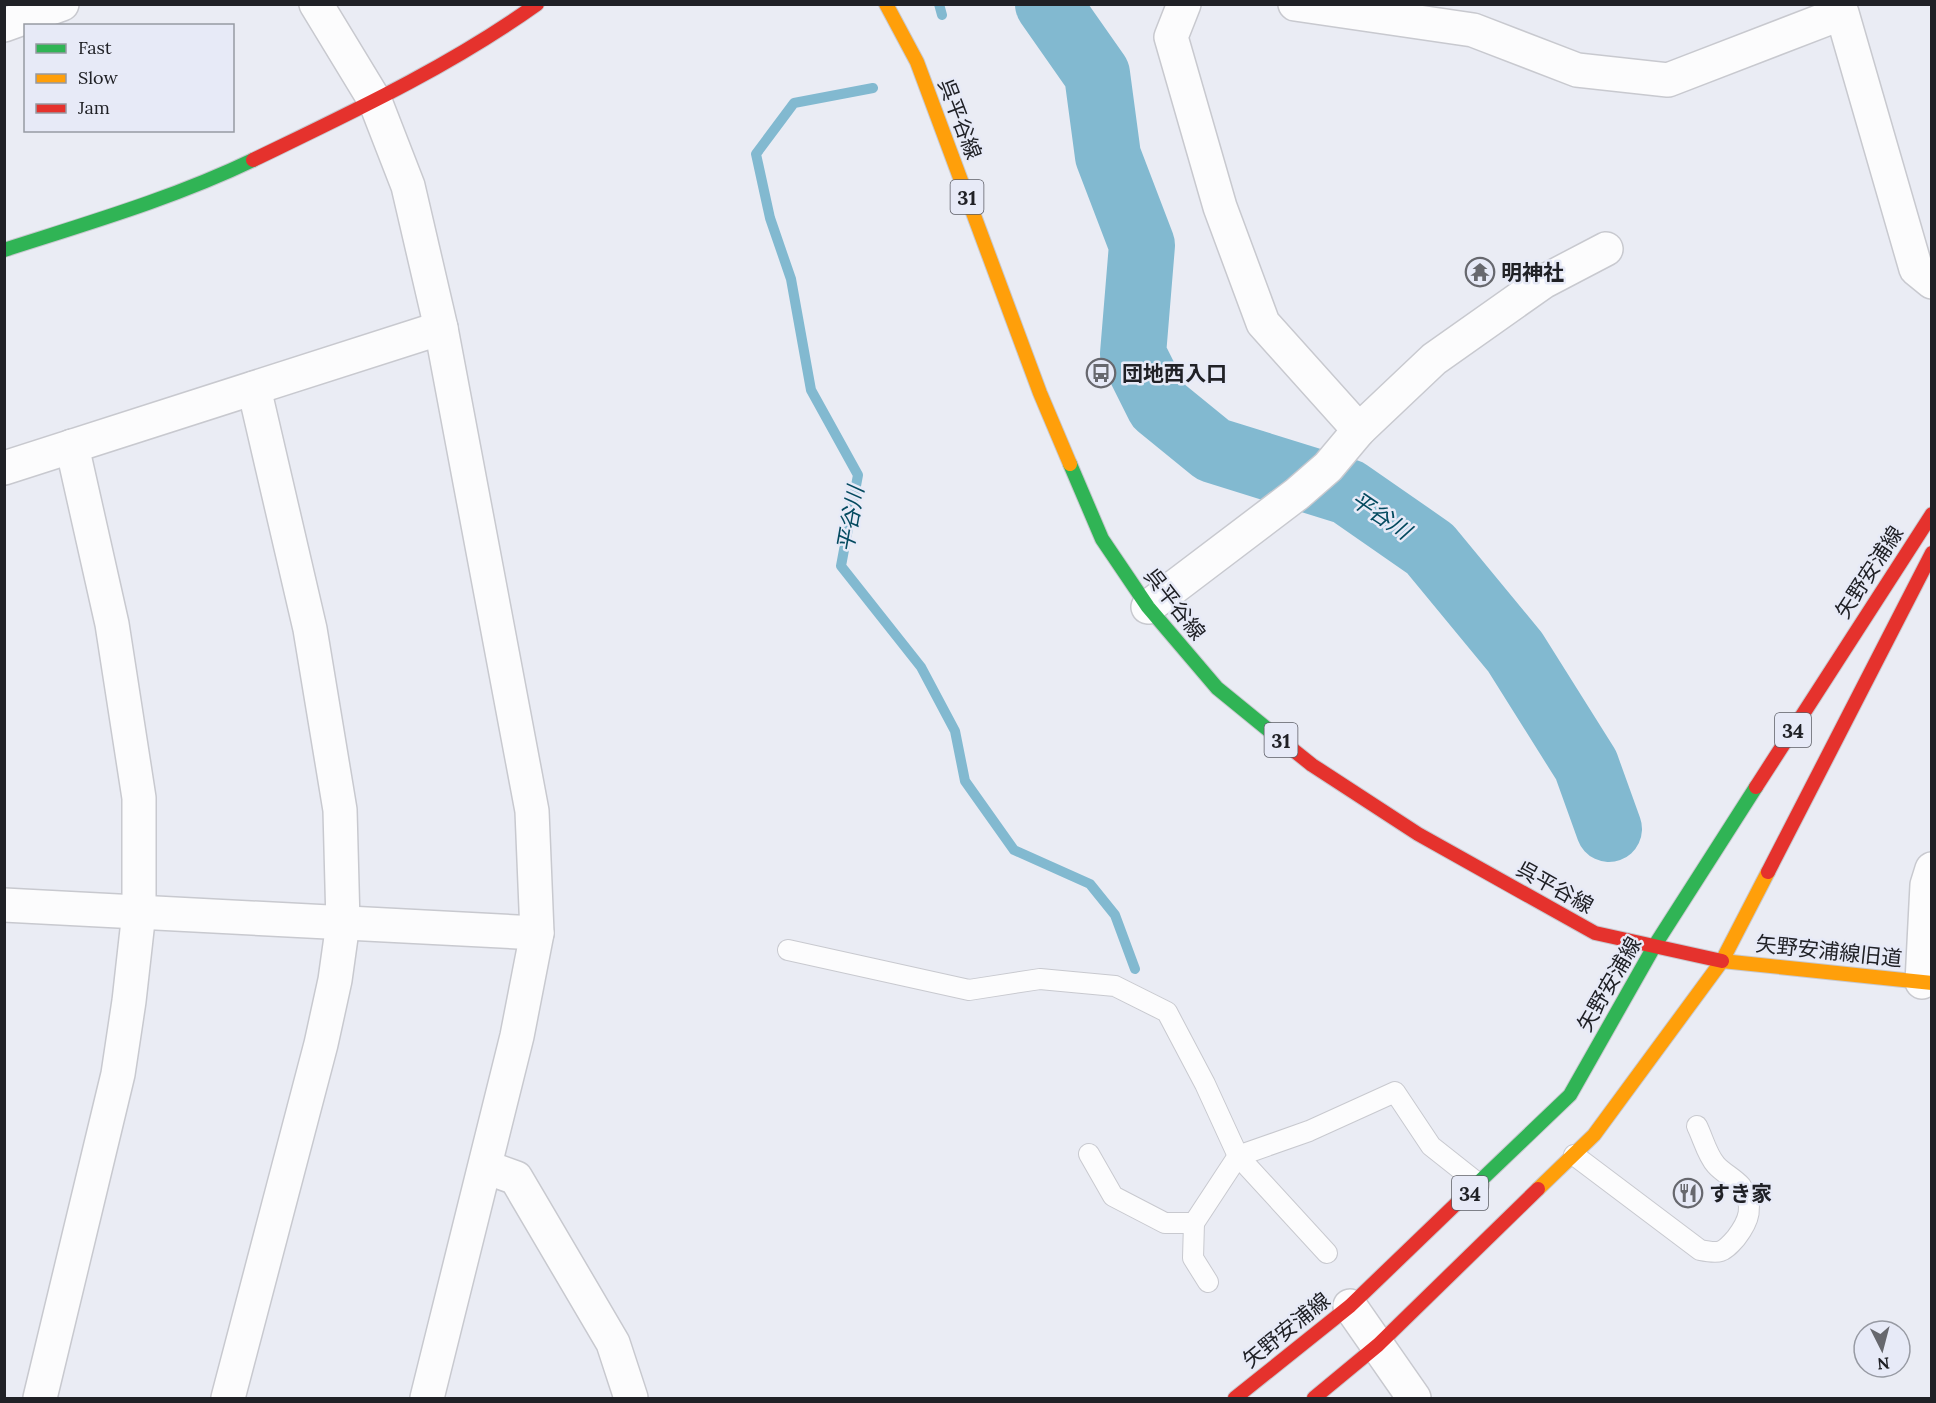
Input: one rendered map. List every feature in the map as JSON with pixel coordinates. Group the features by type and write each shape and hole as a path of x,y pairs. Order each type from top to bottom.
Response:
{"main road":[{"path":"4,250 110,216 224,174 375,101 505,27 537,4"},
{"name":"呉平谷線","path":"886,4 917,62 1040,393 1102,539 1148,607 1217,688 1312,765 1418,834 1594,933 1722,962"},
{"name":"矢野安浦線","path":"1235,1398 1350,1305 1570,1095 1655,945 1932,514"},
{"name":"矢野安浦線","path":"1314,1398 1378,1346 1594,1135 1722,962 1932,553"},
{"name":"矢野安浦線旧道","path":"1722,962 1927,982"}],"street":[{"path":"4,25 62,4"},
{"path":"316,4 375,101 408,186 441,328 532,811 537,933 517,1036 427,1398"},
{"path":"1184,4 1171,37 1220,207 1263,323 1359,430"},
{"path":"1295,4 1473,30 1577,70 1668,80 1842,13 1916,269 1932,282"},
{"path":"1148,607 1297,494 1328,466 1359,430 1434,359 1543,282 1606,249"},
{"path":"4,468 441,328"},
{"path":"228,1398 321,1044 335,980 343,923 340,810 310,629 254,388"},
{"path":"40,1398 118,1074 139,912 139,798 112,624 72,446"},
{"path":"1927,982 1927,885 1932,869"},
{"path":"4,905 537,933"},
{"path":"486,1167 516,1178 613,1343 631,1398"},
{"path":"1350,1305 1414,1398"}],"lane":[{"path":"788,950 969,990 1040,979 1115,986 1167,1012 1205,1084 1238,1156 1327,1253"},
{"path":"1208,1282 1193,1258 1194,1223 1238,1156 1310,1131 1395,1092 1431,1146 1479,1184"},
{"path":"1574,1155 1700,1250 1715,1253 1726,1250 1746,1225 1749,1216 1748,1202 1740,1186 1715,1164 1697,1126"},
{"path":"1089,1154 1113,1196 1165,1223 1194,1223"}],"waterway":[{"name":"平谷川","path":"939,4 942,15"},
{"name":"平谷川","path":"1048,4 1097,74 1108,156 1142,245 1133,354 1159,406 1213,450 1348,492 1430,549 1515,652 1586,765 1609,829"},
{"name":"平谷川","path":"873,88 794,103 756,154 770,218 791,279 811,390 858,475 841,566 921,667 955,731 965,781 1014,850 1090,884 1115,915 1135,969"}],"traffic: fast":[{"path":"4,250 162,198 253,160"},
{"path":"1070,464 1102,539 1148,607 1217,688 1282,741"},
{"path":"1456,1204 1570,1095 1655,945 1756,787"}],"traffic: slow":[{"path":"886,4 917,62 1040,393 1070,464"},
{"path":"1538,1189 1594,1135 1722,961 1768,872"},
{"path":"1722,961 1932,983"}],"traffic: jam":[{"path":"253,160 434,69 504,27 537,4"},
{"path":"1756,787 1932,514"},
{"path":"1768,872 1932,553"},
{"path":"1282,741 1312,765 1418,834 1595,933 1722,961"},
{"path":"1314,1398 1378,1345 1538,1189"},
{"path":"1235,1398 1350,1306 1456,1204"}],"place":[{"name":"明神社","path":"1480,272"},
{"name":"団地西入口","path":"1101,373"},
{"name":"すき家","path":"1688,1193"}]}
